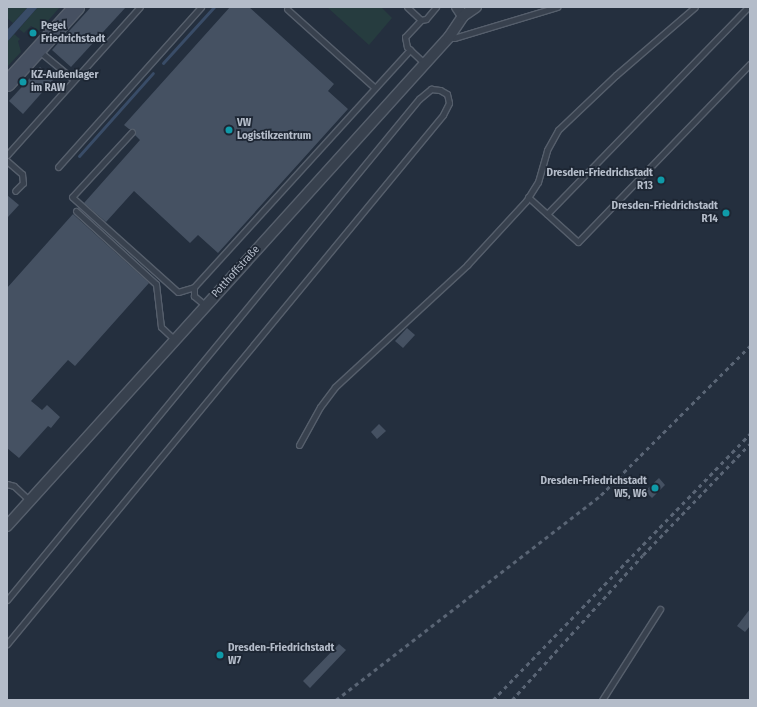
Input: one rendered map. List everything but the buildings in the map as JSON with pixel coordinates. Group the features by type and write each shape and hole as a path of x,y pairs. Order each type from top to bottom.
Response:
{"main road":[{"path":"7,83 76,7"}],"street":[{"path":"457,7 464,16"},
{"name":"Potthoffstraße","path":"7,526 425,64 449,37 464,16 476,7"}],"lane":[{"path":"7,155 140,7"},
{"path":"58,167 64,158 201,7"},
{"path":"407,7 421,20"},
{"path":"425,64 410,50 405,37 421,20 426,19 436,7"},
{"path":"449,37 454,38 557,7"},
{"path":"299,445 320,407 335,387 467,265 528,197 538,182 547,150 558,130 616,75 695,7"},
{"path":"547,214 748,7"},
{"path":"287,9 375,88"},
{"path":"37,50 74,80"},
{"path":"132,132 72,197 178,292 194,287 410,50"},
{"path":"528,197 578,242 750,64"},
{"path":"7,600 419,99 431,89 440,90 447,94 449,103 443,115 7,644"},
{"path":"7,161 22,174 23,183 15,191"},
{"path":"76,211 156,284 161,327 175,340"},
{"path":"194,287 194,296 206,306"},
{"path":"7,484 14,486 30,501"},
{"path":"602,700 660,609"}],"green space":[{"path":"7,7 28,7 13,23 7,18"},
{"path":"38,7 60,7 39,31 31,26 24,33 19,29"},
{"path":"327,7 381,7 392,18 369,45"},
{"path":"14,34 20,39 18,41 21,52 7,67 7,42"}],"water":[{"path":"28,7 38,7 7,42 7,30"}],"waterway":[{"path":"163,63 214,7"},
{"path":"79,156 153,73"}],"railway":[{"path":"336,700 601,495 750,346"},
{"path":"493,700 750,434"},
{"path":"512,700 643,555 750,444"}],"place":[{"name":"Pegel Friedrichstadt","path":"33,33"},
{"name":"KZ-Außenlager im RAW","path":"23,82"},
{"name":"VW Logistikzentrum","path":"229,130"},
{"name":"Dresden-Friedrichstadt R13","path":"661,180"},
{"name":"Dresden-Friedrichstadt R14","path":"726,213"},
{"name":"Dresden-Friedrichstadt W5, W6","path":"655,488"},
{"name":"Dresden-Friedrichstadt W7","path":"220,655"}]}
